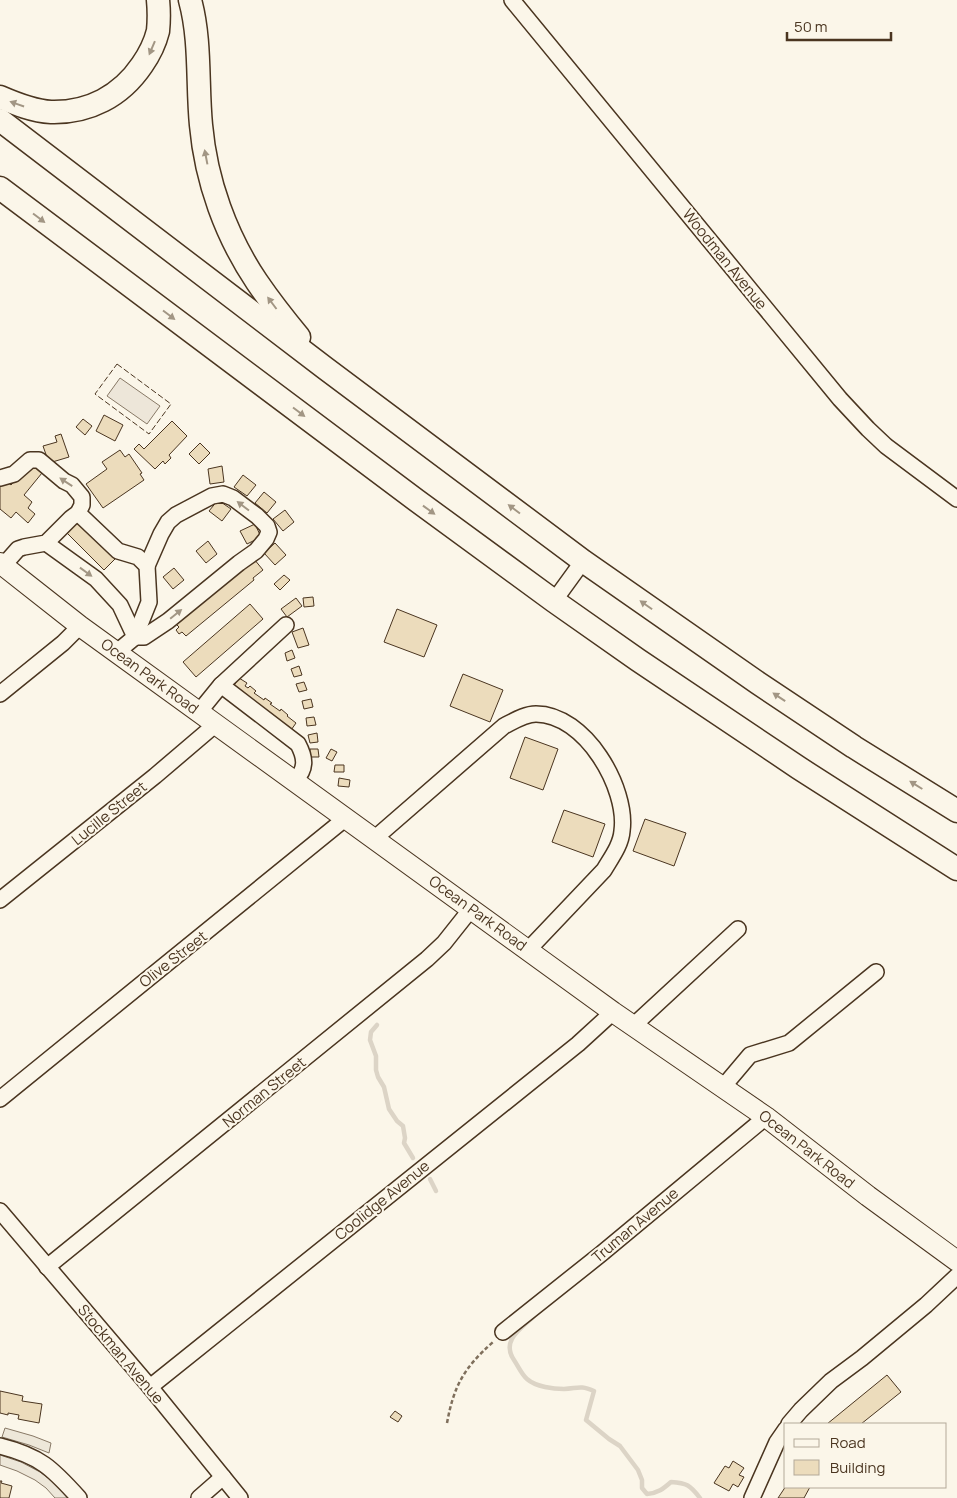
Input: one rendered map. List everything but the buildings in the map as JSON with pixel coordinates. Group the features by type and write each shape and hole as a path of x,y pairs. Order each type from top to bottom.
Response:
{"highway":[{"path":"0,97 35,110 64,112 83,109 116,94 131,80 150,52 158,30 158,0"},
{"path":"190,0 196,30 201,126 205,157 223,217 235,244 256,281 278,312 325,368"},
{"path":"0,120 325,368 583,561 758,683 854,747 957,811"},
{"path":"0,188 416,500 554,601 798,768 957,869"}],"main road":[{"name":"Ocean Park Road","path":"2,565 80,626 613,1012 766,1117 868,1196 957,1261"}],"street":[{"name":"Woodman Avenue","path":"512,0 840,399 886,446 957,499"},
{"path":"0,478 14,474 30,460 39,460 64,481 72,485 80,493 82,502 78,513 70,518 46,543 18,549 2,565"},
{"path":"118,652 134,637 149,602 147,566 161,534 168,522 176,515 212,496 223,494 233,498 267,526 269,532 266,539 256,551 168,621 144,637 134,637"},
{"path":"78,513 118,551 138,557 147,566"},
{"path":"46,543 96,579 120,605 134,637"},
{"path":"554,601 583,561"},
{"path":"0,694 63,643 80,626"},
{"path":"199,712 221,685 286,626"},
{"path":"221,685 298,744 302,750 304,768 295,781"},
{"path":"374,838 510,724 527,716 537,714 548,716 581,734 596,751 613,782 621,808 622,832 612,858 604,870 528,950"},
{"name":"Lucille Street","path":"0,900 155,776 216,724"},
{"name":"Olive Street","path":"0,1099 346,818"},
{"name":"Norman Street","path":"47,1267 427,959 444,943 472,909"},
{"path":"633,1026 738,929"},
{"path":"723,1087 750,1055 789,1043 876,972"},
{"name":"Coolidge Avenue","path":"150,1387 578,1044 613,1012"},
{"name":"Truman Avenue","path":"503,1332 601,1254 766,1117"},
{"name":"Stockman Avenue","path":"0,1211 150,1387 240,1498"},
{"path":"790,1423 800,1410 831,1381 926,1305 957,1276"},
{"path":"752,1498 777,1442 784,1432"},
{"path":"0,1446 29,1454 42,1462 57,1474 79,1498"},
{"path":"199,1498 223,1477"}],"path":[{"path":"447,1423 450,1403 459,1381 472,1362 503,1332"}],"shaded area":[{"path":"120,378 160,406 147,424 107,396"},
{"path":"5,1428 51,1443 49,1453 2,1437"},
{"path":"0,1455 21,1462 40,1472 52,1481 68,1498 55,1498 35,1480 0,1465"}],"waterway":[{"path":"377,1025 371,1032 370,1040 376,1056 376,1070 384,1087 389,1109 403,1126 404,1143 413,1158"},
{"path":"430,1179 436,1191"},
{"path":"533,1317 514,1336 510,1347 514,1360 525,1377 531,1382 545,1387 555,1389 582,1387 594,1391 586,1420 620,1446 638,1470 642,1480 642,1488 647,1494 654,1493 671,1482 688,1485 700,1498"}],"fence":[{"path":"117,364 171,404 149,434 95,394 117,364"}]}
